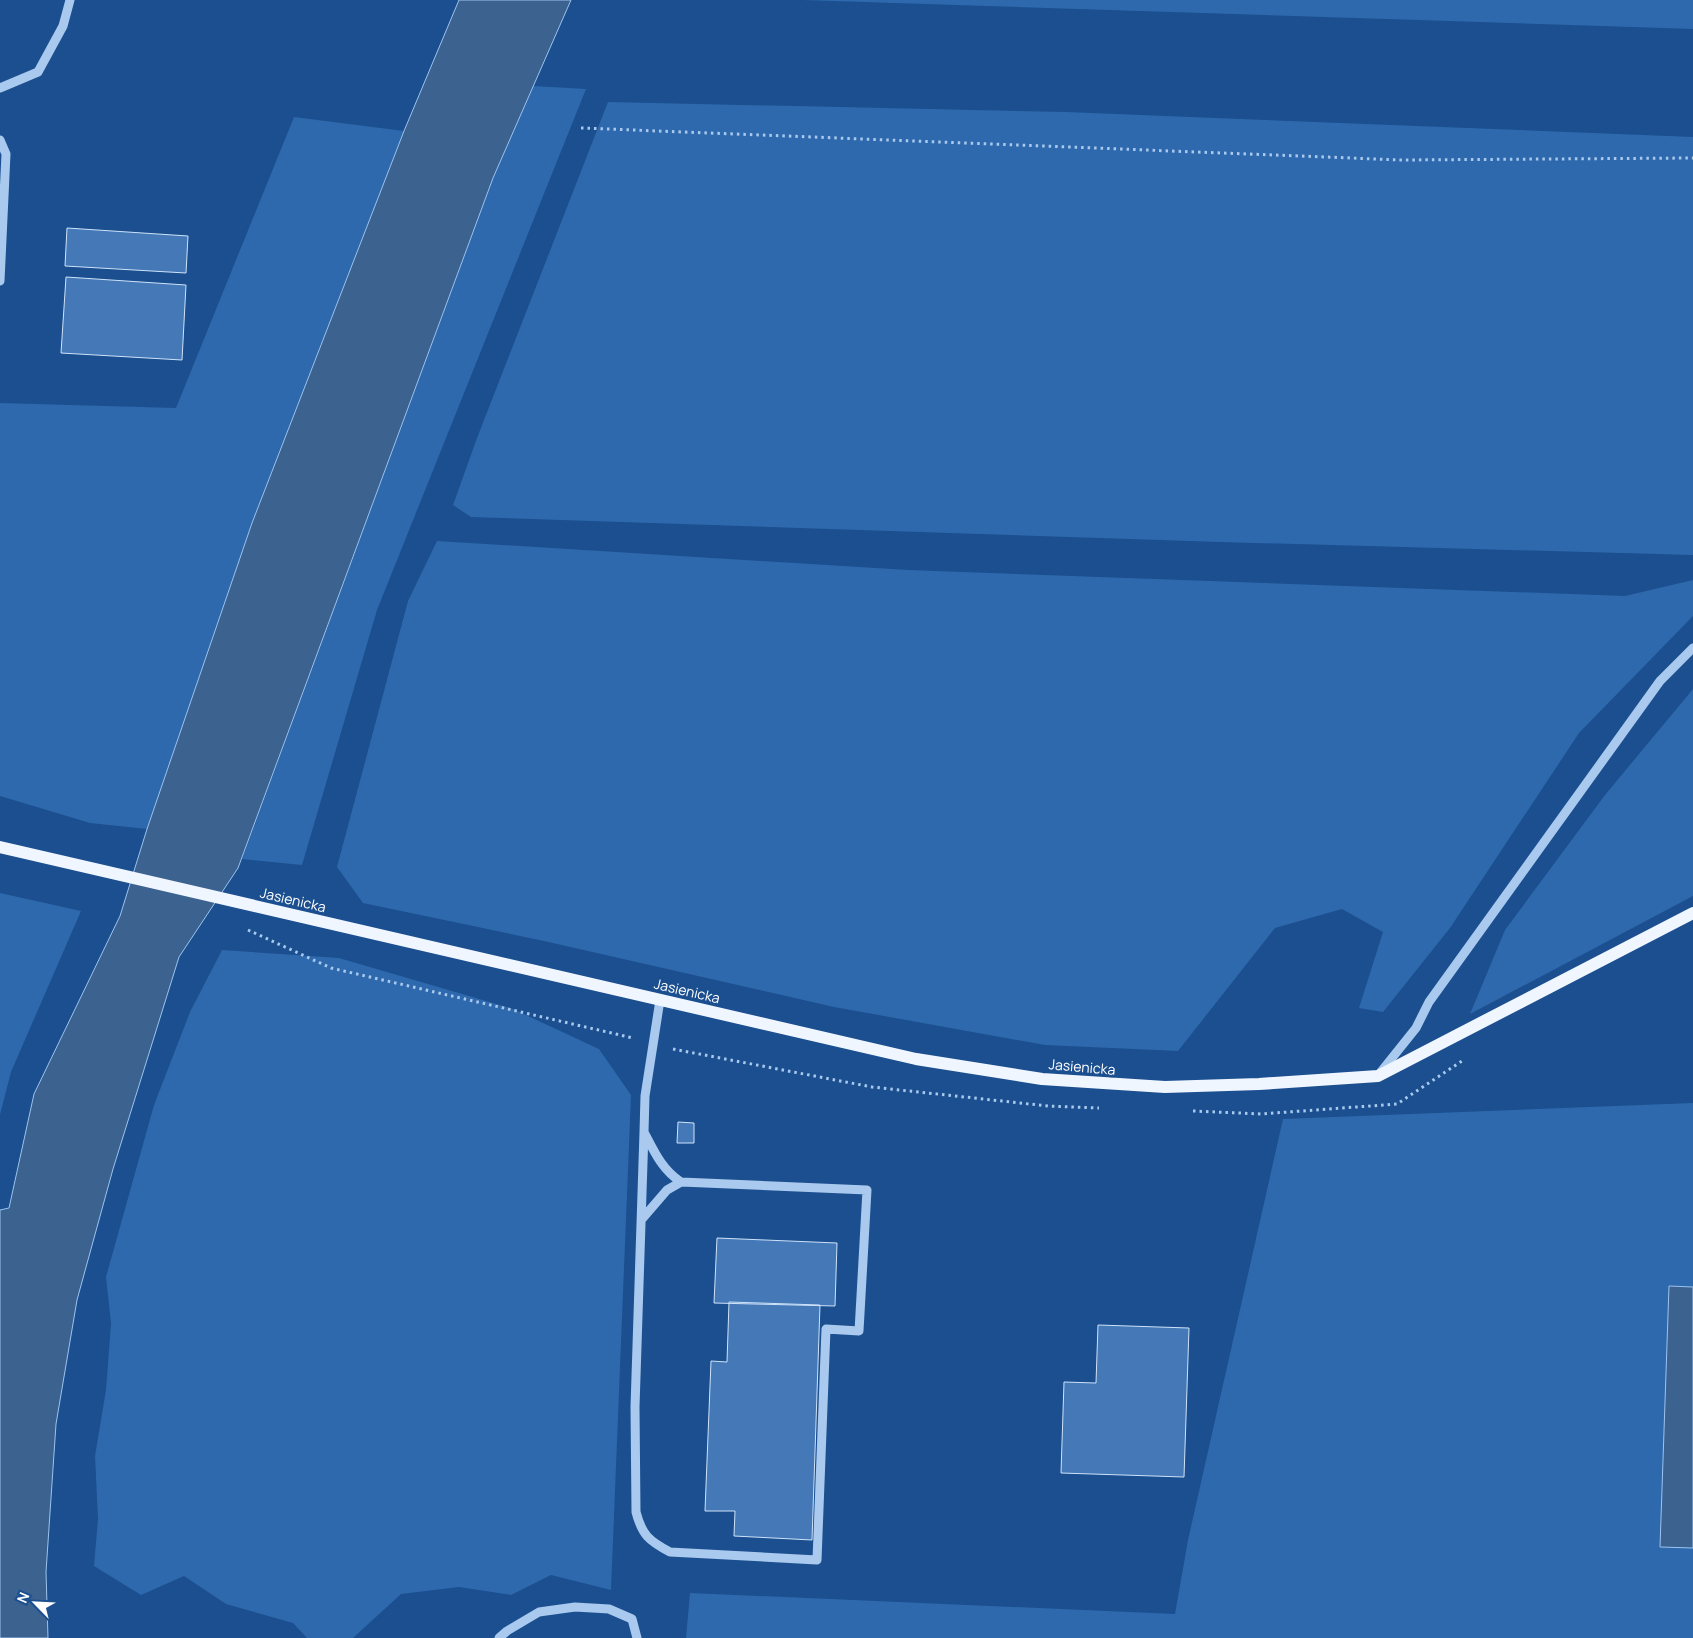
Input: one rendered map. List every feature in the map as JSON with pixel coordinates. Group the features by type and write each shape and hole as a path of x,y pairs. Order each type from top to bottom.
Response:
{"main road":[{"name":"Jasienicka","path":"0,847 916,1059 1042,1079 1196,1088 1378,1076"},
{"path":"1378,1076 1693,913"}],"lane":[{"path":"0,88 38,72 63,26 70,0"},
{"path":"0,140 6,154 0,281"},
{"path":"1378,1076 1416,1028 1429,1002 1660,681 1693,648"},
{"path":"644,1132 656,1156 670,1175 681,1182 867,1190 859,1330 826,1329 817,1560 670,1552 651,1542 640,1528 636,1512 635,1407 644,1132 646,1096 660,1000"},
{"path":"642,1219 667,1190 681,1182"},
{"path":"500,1638 507,1631 539,1612 575,1607 609,1609 632,1619 637,1638"}],"path":[{"path":"581,128 1402,160 1693,158"}],"shaded area":[{"path":"459,0 571,0 493,178 238,868 179,957 113,1169 77,1300 56,1424 46,1572 48,1638 0,1638 0,1210 9,1208 34,1094 120,916 147,829 252,523 404,131"},
{"path":"802,0 1693,0 1693,29"},
{"path":"533,86 586,89 377,610 302,865 242,859 493,178"},
{"path":"608,102 1066,112 1693,137 1693,555 1221,542 471,517 453,505 477,438"},
{"path":"294,117 404,131 252,523 147,829 90,823 0,796 0,403 176,408"},
{"path":"437,541 908,570 1625,596 1693,580 1693,616 1579,733 1450,928 1383,1012 1359,1008 1383,932 1342,909 1275,928 1178,1051 1045,1045 834,1007 544,941 363,903 337,867 408,601"},
{"path":"1693,689 1693,896 1470,1014 1505,930 1605,795"},
{"path":"0,893 81,911 11,1072 0,1115"},
{"path":"222,950 339,958 513,1009 599,1049 631,1095 611,1590 551,1575 511,1595 459,1587 401,1594 353,1638 307,1638 293,1623 226,1604 184,1576 141,1595 94,1566 98,1519 95,1456 106,1390 111,1323 106,1277 154,1105 190,1012"},
{"path":"1693,1103 1693,1638 686,1638 690,1593 1175,1614 1188,1540 1283,1119"},
{"path":"1669,1286 1693,1287 1693,1548 1660,1547"}],"building":[{"path":"67,228 188,236 186,273 65,266"},
{"path":"66,277 186,285 182,360 61,353"},
{"path":"678,1122 694,1123 694,1143 677,1143"},
{"path":"717,1238 837,1243 835,1306 714,1303"},
{"path":"729,1302 820,1305 812,1540 734,1536 735,1511 705,1511 711,1361 727,1362"},
{"path":"1098,1325 1189,1328 1184,1477 1061,1473 1064,1382 1096,1383"}]}
